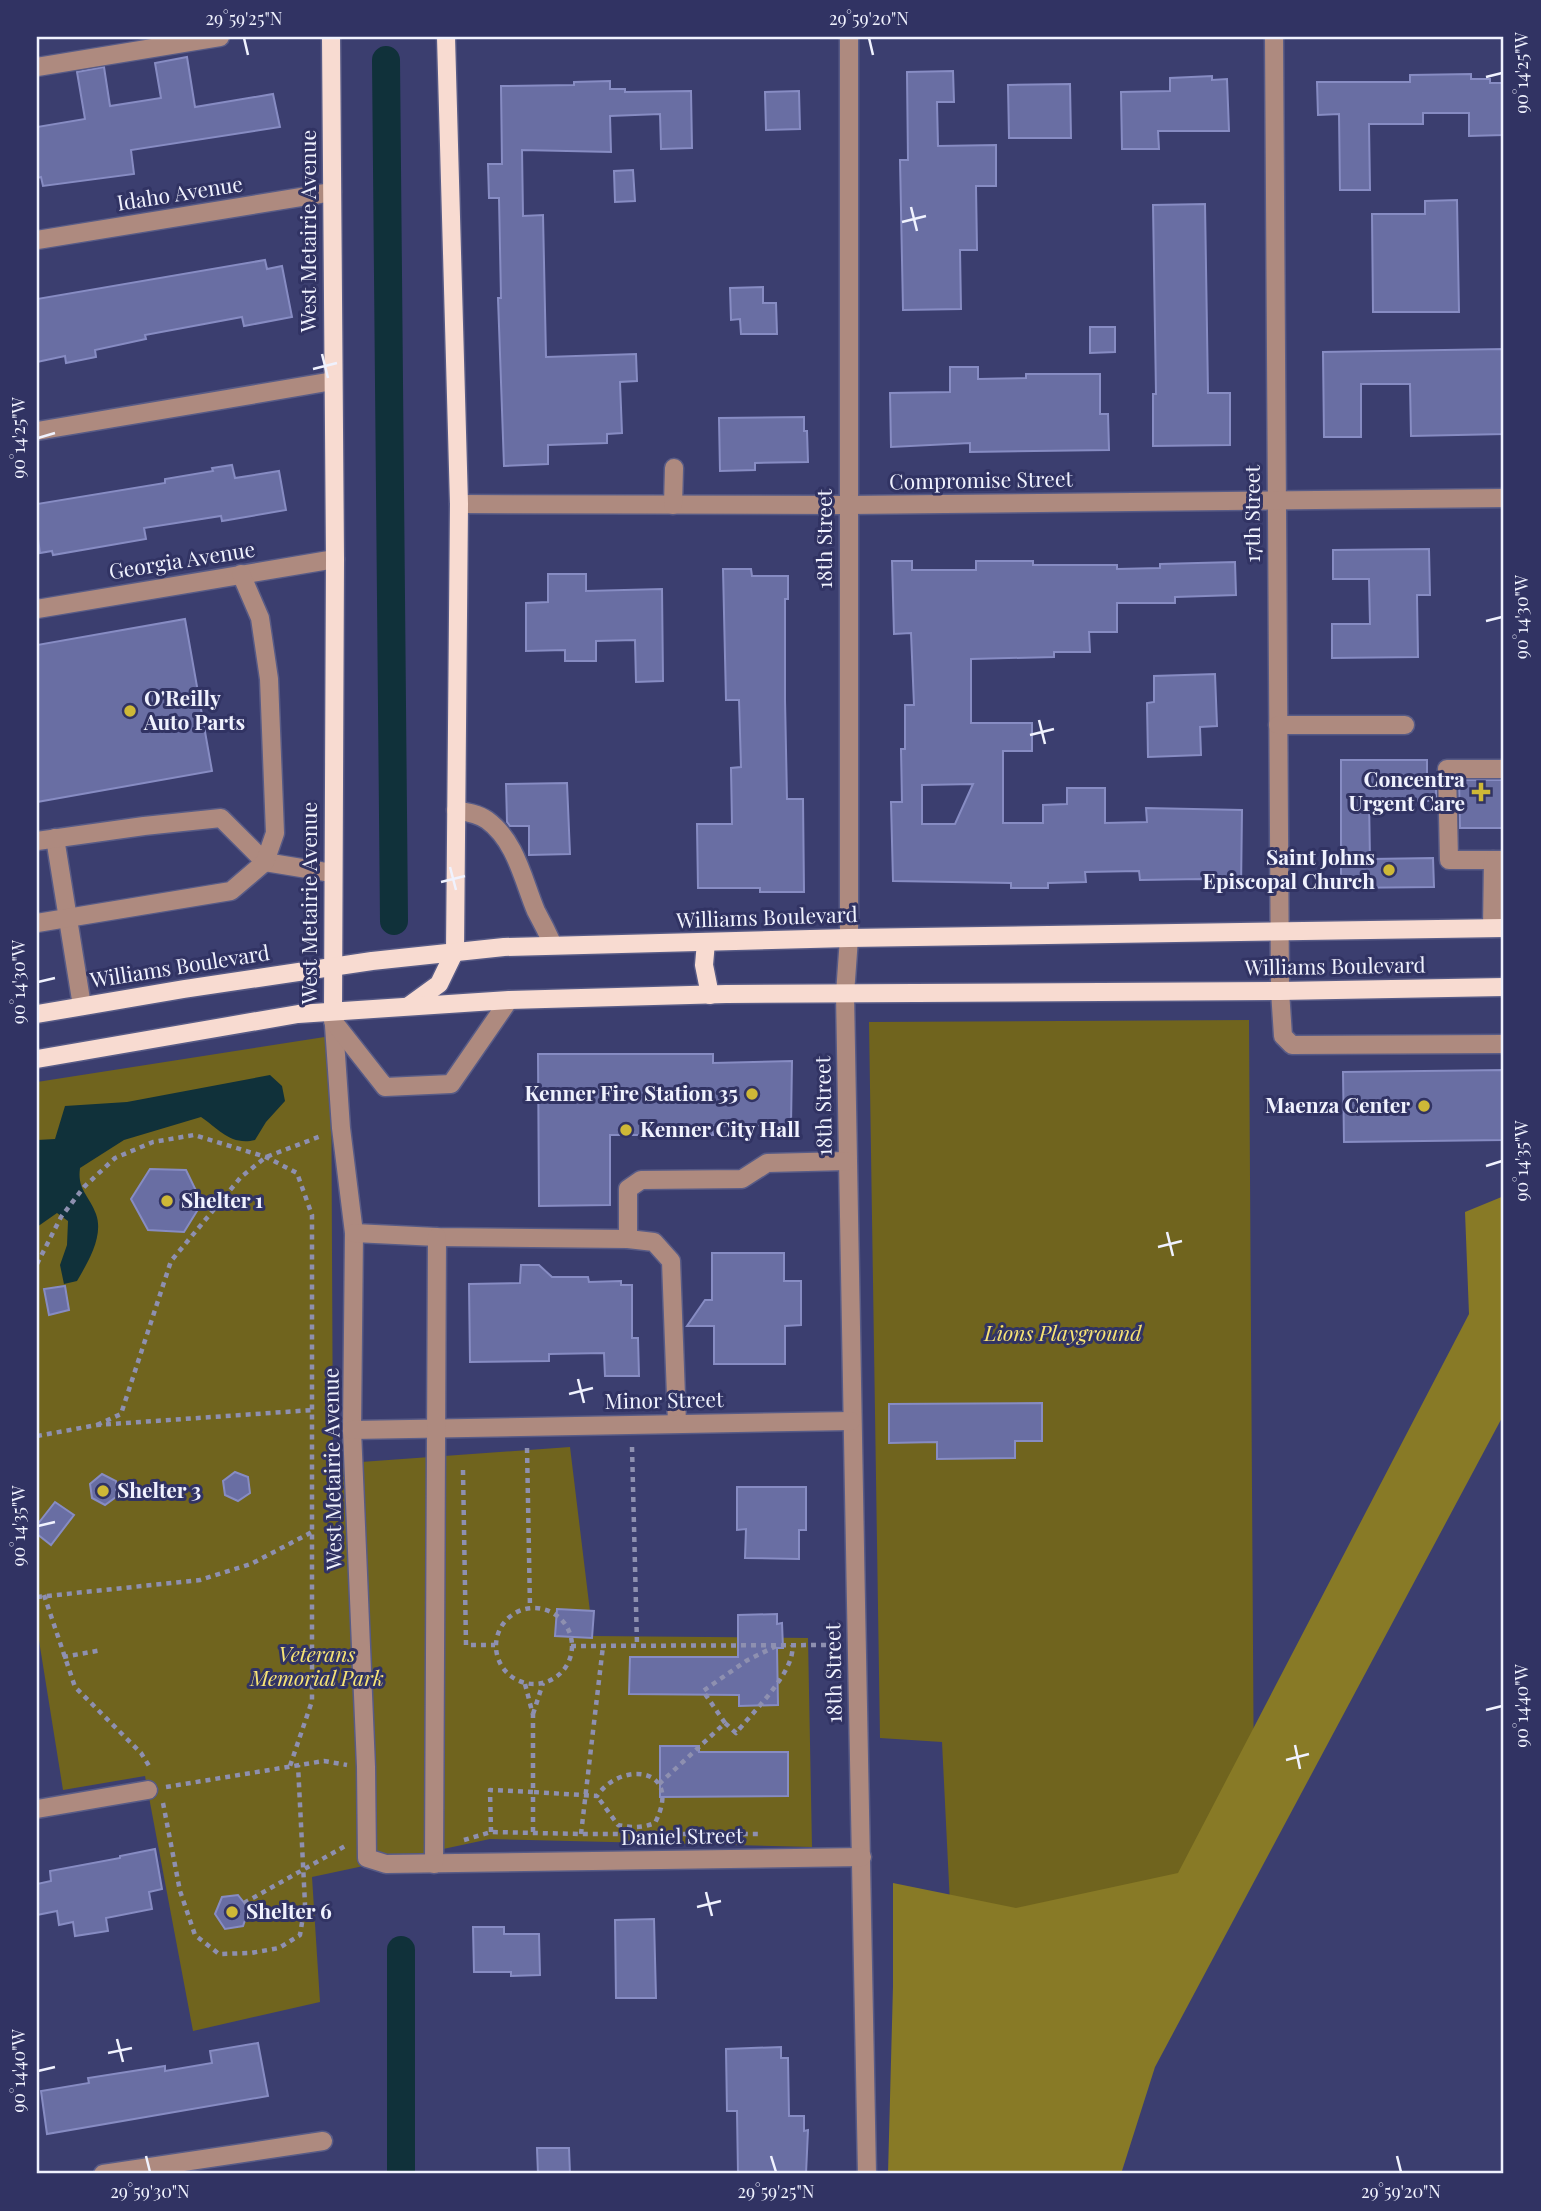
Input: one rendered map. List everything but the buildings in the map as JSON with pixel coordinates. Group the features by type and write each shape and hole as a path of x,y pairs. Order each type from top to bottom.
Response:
{"main road":[{"name":"West Metairie Avenue","path":"331,37 335,559 333,1016"},
{"path":"410,1005 439,984 455,951 459,504 446,37"},
{"name":"Williams Boulevard","path":"37,1014 332,967 455,951 553,945 1498,928"},
{"path":"706,942 704,965 710,995"},
{"name":"Williams Boulevard","path":"37,1059 299,1014 333,1016 410,1005 509,1000 710,995 1504,987"}],"street":[{"path":"37,66 220,37"},
{"name":"18th Street","path":"849,37 849,938 845,994 867,2174"},
{"name":"17th Street","path":"1274,37 1280,991 1283,1036 1292,1045 1504,1044"},
{"name":"Idaho Avenue","path":"37,240 332,192"},
{"path":"37,431 333,382"},
{"path":"673,505 674,468"},
{"name":"Compromise Street","path":"459,504 848,506 1504,498"},
{"name":"Georgia Avenue","path":"37,609 335,559"},
{"path":"37,923 231,891 265,862 275,834 269,679 260,618 241,575"},
{"path":"1278,725 1405,725"},
{"path":"1498,928 1499,860 1448,860 1447,769 1504,769"},
{"path":"456,810 475,813 489,821 507,843 519,862 553,945"},
{"path":"37,841 221,818 265,862 332,873"},
{"path":"55,838 82,1006"},
{"path":"333,1016 385,1087 451,1084 509,1000"},
{"name":"West Metairie Avenue","path":"333,1016 341,1128 354,1233 352,1430 368,1858 386,1864 434,1864"},
{"path":"628,1239 628,1189 641,1180 742,1179 767,1163 847,1161"},
{"path":"354,1233 436,1237 628,1239 654,1242 671,1261 677,1423"},
{"path":"434,1864 436,1237"},
{"name":"Minor Street","path":"352,1430 851,1420"},
{"path":"37,1808 155,1785"},
{"name":"Daniel Street","path":"434,1864 862,1857"},
{"path":"103,2174 323,2141"}],"path":[{"path":"97,1425 121,1414 171,1261 241,1177 266,1157 341,1128"},
{"path":"37,1264 61,1217 84,1187 115,1158 153,1142 194,1135 266,1157 297,1173 312,1215 312,1701 290,1766"},
{"path":"37,1436 97,1425 313,1410"},
{"path":"631,1424 637,1645"},
{"path":"527,1426 530,1608"},
{"path":"463,1470 466,1645 495,1645"},
{"path":"37,1597 200,1580 251,1564 312,1532"},
{"path":"44,1595 75,1687 141,1753 155,1785 324,1761 366,1768"},
{"path":"530,1608 548,1611 558,1617 566,1626 571,1646 569,1662 561,1673 543,1683 525,1684 503,1670 495,1645 504,1622 513,1614 530,1608"},
{"path":"777,1645 746,1661 703,1690 725,1723 736,1733 785,1673 794,1653 792,1645"},
{"path":"571,1646 856,1645"},
{"path":"581,1834 603,1646"},
{"path":"63,1657 102,1650"},
{"path":"533,1715 543,1683"},
{"path":"525,1684 533,1715 533,1833"},
{"path":"659,1783 725,1723"},
{"path":"163,1800 180,1891 195,1935 219,1954 251,1953 279,1948 300,1935 305,1904 298,1765"},
{"path":"648,1774 659,1783 664,1801 655,1823 636,1831 618,1825 597,1796 603,1787 622,1777 648,1774"},
{"path":"491,1832 490,1790 597,1796"},
{"path":"244,1903 303,1870"}],"green space":[{"name":"Lions Playground","path":"1249,1020 1254,1801 1097,2069 956,2026 942,1742 880,1738 869,1022"},
{"name":"Veterans Memorial Park","path":"331,1036 333,1464 570,1447 593,1636 808,1638 812,1847 490,1839 312,1877 320,2002 193,2031 145,1776 63,1790 37,1628 37,1082"}],"shaded area":[{"path":"1504,1196 1504,1414 1155,2067 1121,2174 888,2174 893,1883 1016,1908 1178,1873 1469,1314 1465,1212"}],"water":[{"path":"270,1075 282,1086 285,1101 266,1122 255,1140 232,1139 201,1117 124,1140 80,1168 80,1182 96,1214 98,1231 94,1249 77,1281 64,1284 60,1265 67,1245 68,1221 57,1213 37,1227 37,1140 55,1139 65,1106 127,1102"}],"waterway":[{"path":"386,60 394,921"},
{"path":"401,1950 401,2174"}],"place":[{"name":"O'Reilly Auto Parts","path":"130,711"},
{"name":"Concentra Urgent Care","path":"1481,792"},
{"name":"Saint Johns Episcopal Church","path":"1389,870"},
{"name":"Kenner Fire Station 35","path":"752,1094"},
{"name":"Maenza Center","path":"1424,1106"},
{"name":"Kenner City Hall","path":"626,1130"},
{"name":"Shelter 1","path":"167,1201"},
{"name":"Shelter 3","path":"103,1491"},
{"name":"Shelter 6","path":"232,1912"}]}
